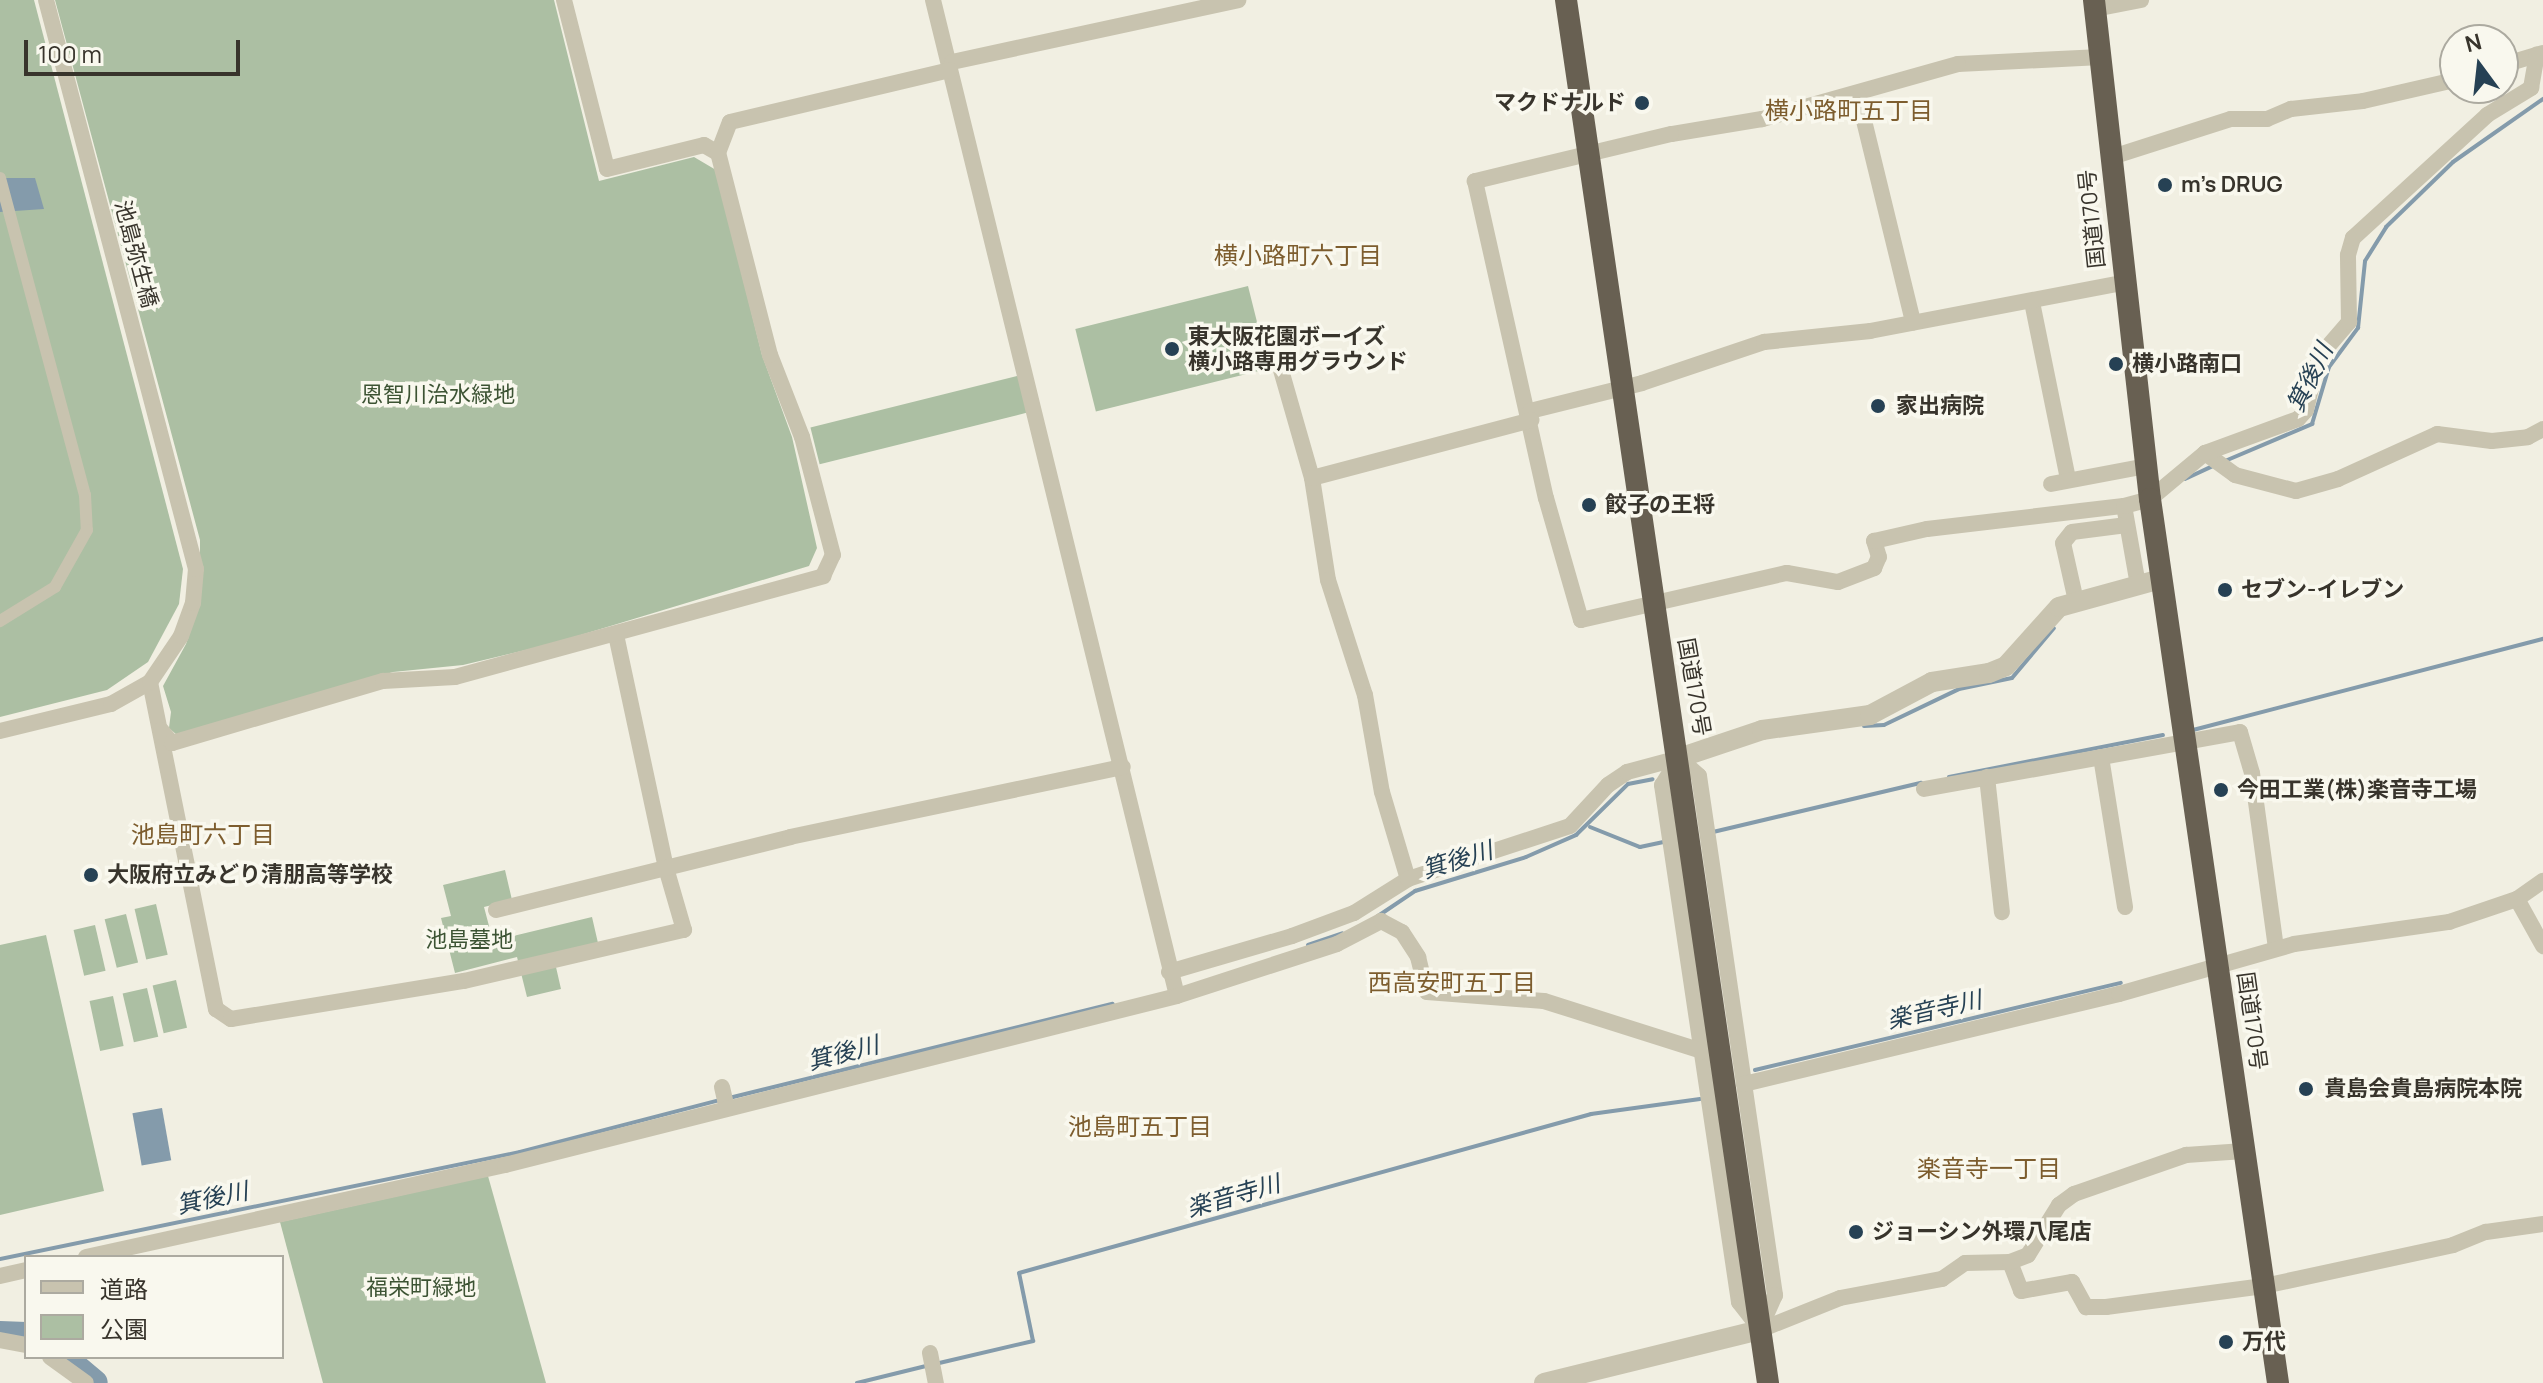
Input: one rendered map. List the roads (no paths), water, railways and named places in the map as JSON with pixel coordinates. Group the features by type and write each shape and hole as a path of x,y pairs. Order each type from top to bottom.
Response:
{"highway":[{"name":"国道170号","path":"1566,0 1768,1383"},
{"name":"国道170号","path":"2095,4 2150,499 2278,1383"}],"street":[{"name":"池島弥生橋","path":"46,0 196,569 193,603 181,636 150,682"},
{"path":"564,0 607,169 704,145 718,153"},
{"path":"933,0 1177,996"},
{"path":"161,730 172,743 383,681 455,677 823,576 833,555 802,437 770,355 718,153 730,122 951,66 1238,0"},
{"path":"2095,4 2141,0"},
{"path":"2101,57 1958,64 1858,96 1475,181 1531,415 1546,498 1581,620 1654,607 1787,573 1838,582 1874,568 1879,557 1874,541 1901,535 2124,506 2150,499 2205,453 2298,419 2306,410 2318,358 2349,322 2348,255 2353,238 2487,115 2531,88 2540,54"},
{"path":"2519,60 2540,54"},
{"path":"2112,157 2231,119 2267,119 2291,109 2363,101 2439,84"},
{"path":"1858,96 1873,176 1883,191 1913,322"},
{"path":"0,178 85,495 87,530 55,587 0,621"},
{"path":"1312,478 1621,389 1764,342 1913,322 2126,282"},
{"path":"2032,302 2068,479"},
{"path":"1281,370 1312,478 1328,580 1365,695 1382,792 1408,879"},
{"path":"2205,453 2235,475 2296,491 2338,479 2437,434 2492,441 2543,429"},
{"path":"2051,484 2146,466"},
{"path":"2124,506 2138,585"},
{"path":"2076,601 2063,543 2072,532 2127,525"},
{"path":"1169,972 1246,952 1354,913 1408,879 1570,826 1617,779 1762,730 1870,715 1932,682 1989,673 2006,666 2059,607 2161,579"},
{"path":"0,731 111,704 150,682 216,1009 231,1019 464,981 684,930 666,868 616,635"},
{"path":"1924,789 2240,732 2252,773 2276,948"},
{"path":"2101,757 2125,907"},
{"path":"1679,758 1662,785 1739,1302 1760,1330"},
{"path":"1679,758 1699,776 1775,1295 1760,1330"},
{"path":"496,910 666,868 1123,767"},
{"path":"1987,777 2002,912"},
{"path":"1744,1084 2119,994 2276,948 2449,922 2517,899 2543,881"},
{"path":"2517,899 2543,946"},
{"path":"95,1255 505,1165 1177,996 1337,944 1381,921 1402,932 1418,957 1427,992 1544,1001 1702,1051"},
{"path":"722,1087 727,1108"},
{"path":"1544,1383 1760,1330 1840,1298 1942,1279 1965,1263 2010,1262 2028,1255 2059,1205 2074,1194 2186,1155 2244,1151"},
{"path":"2010,1262 2021,1291 2072,1282 2086,1307 2264,1286 2453,1245 2486,1232 2543,1224"},
{"path":"0,1276 24,1270"},
{"path":"0,1340 24,1345"},
{"path":"930,1353 936,1383"},
{"path":"53,1359 86,1383"}],"water":[{"path":"0,178 35,178 44,209 0,212"},
{"path":"162,1108 171,1160 142,1165 132,1113"}],"waterway":[{"name":"箕後川","path":"2225,461 2312,424 2329,367 2358,328 2365,261 2386,227 2453,162 2543,99"},
{"name":"箕後川","path":"2185,479 2213,466"},
{"name":"箕後川","path":"1864,726 1884,725 1959,689 2012,678 2054,628"},
{"path":"2193,730 2543,639"},
{"path":"1949,777 2163,735"},
{"name":"箕後川","path":"1378,916 1415,891 1526,857 1576,835 1628,784 1653,779"},
{"path":"1713,832 1921,783"},
{"path":"1590,827 1640,847 1663,842"},
{"name":"箕後川","path":"1308,945 1342,933"},
{"name":"楽音寺川","path":"1755,1070 2121,983"},
{"name":"箕後川","path":"729,1098 1113,1004"},
{"name":"楽音寺川","path":"935,1364 1033,1341 1019,1273 1591,1114 1700,1099"},
{"name":"箕後川","path":"0,1259 520,1152 720,1100"},
{"path":"0,1334 24,1335"},
{"path":"66,1359 95,1383"},
{"name":"楽音寺川","path":"857,1383 926,1366"}],"place":[{"name":"マクドナルド","path":"1642,103"},
{"name":"m's DRUG","path":"2165,185"},
{"name":"東大阪花園ボーイズ 横小路専用グラウンド","path":"1172,349"},
{"name":"横小路南口","path":"2116,364"},
{"name":"家出病院","path":"1878,406"},
{"name":"餃子の王将","path":"1589,505"},
{"name":"セブン-イレブン","path":"2225,590"},
{"name":"今田工業(株)楽音寺工場","path":"2221,790"},
{"name":"大阪府立みどり清朋高等学校","path":"91,875"},
{"name":"貴島会貴島病院本院","path":"2306,1089"},
{"name":"ジョーシン外環八尾店","path":"1856,1232"},
{"name":"万代","path":"2226,1342"}],"district":[{"name":"横小路町五丁目","path":"1849,110"},
{"name":"横小路町六丁目","path":"1298,255"},
{"name":"池島町六丁目","path":"203,834"},
{"name":"西高安町五丁目","path":"1452,982"},
{"name":"池島町五丁目","path":"1140,1126"},
{"name":"楽音寺一丁目","path":"1989,1168"}],"park label":[{"name":"恩智川治水緑地","path":"438,395"},
{"name":"池島墓地","path":"469,940"},
{"name":"福栄町緑地","path":"421,1288"}]}
